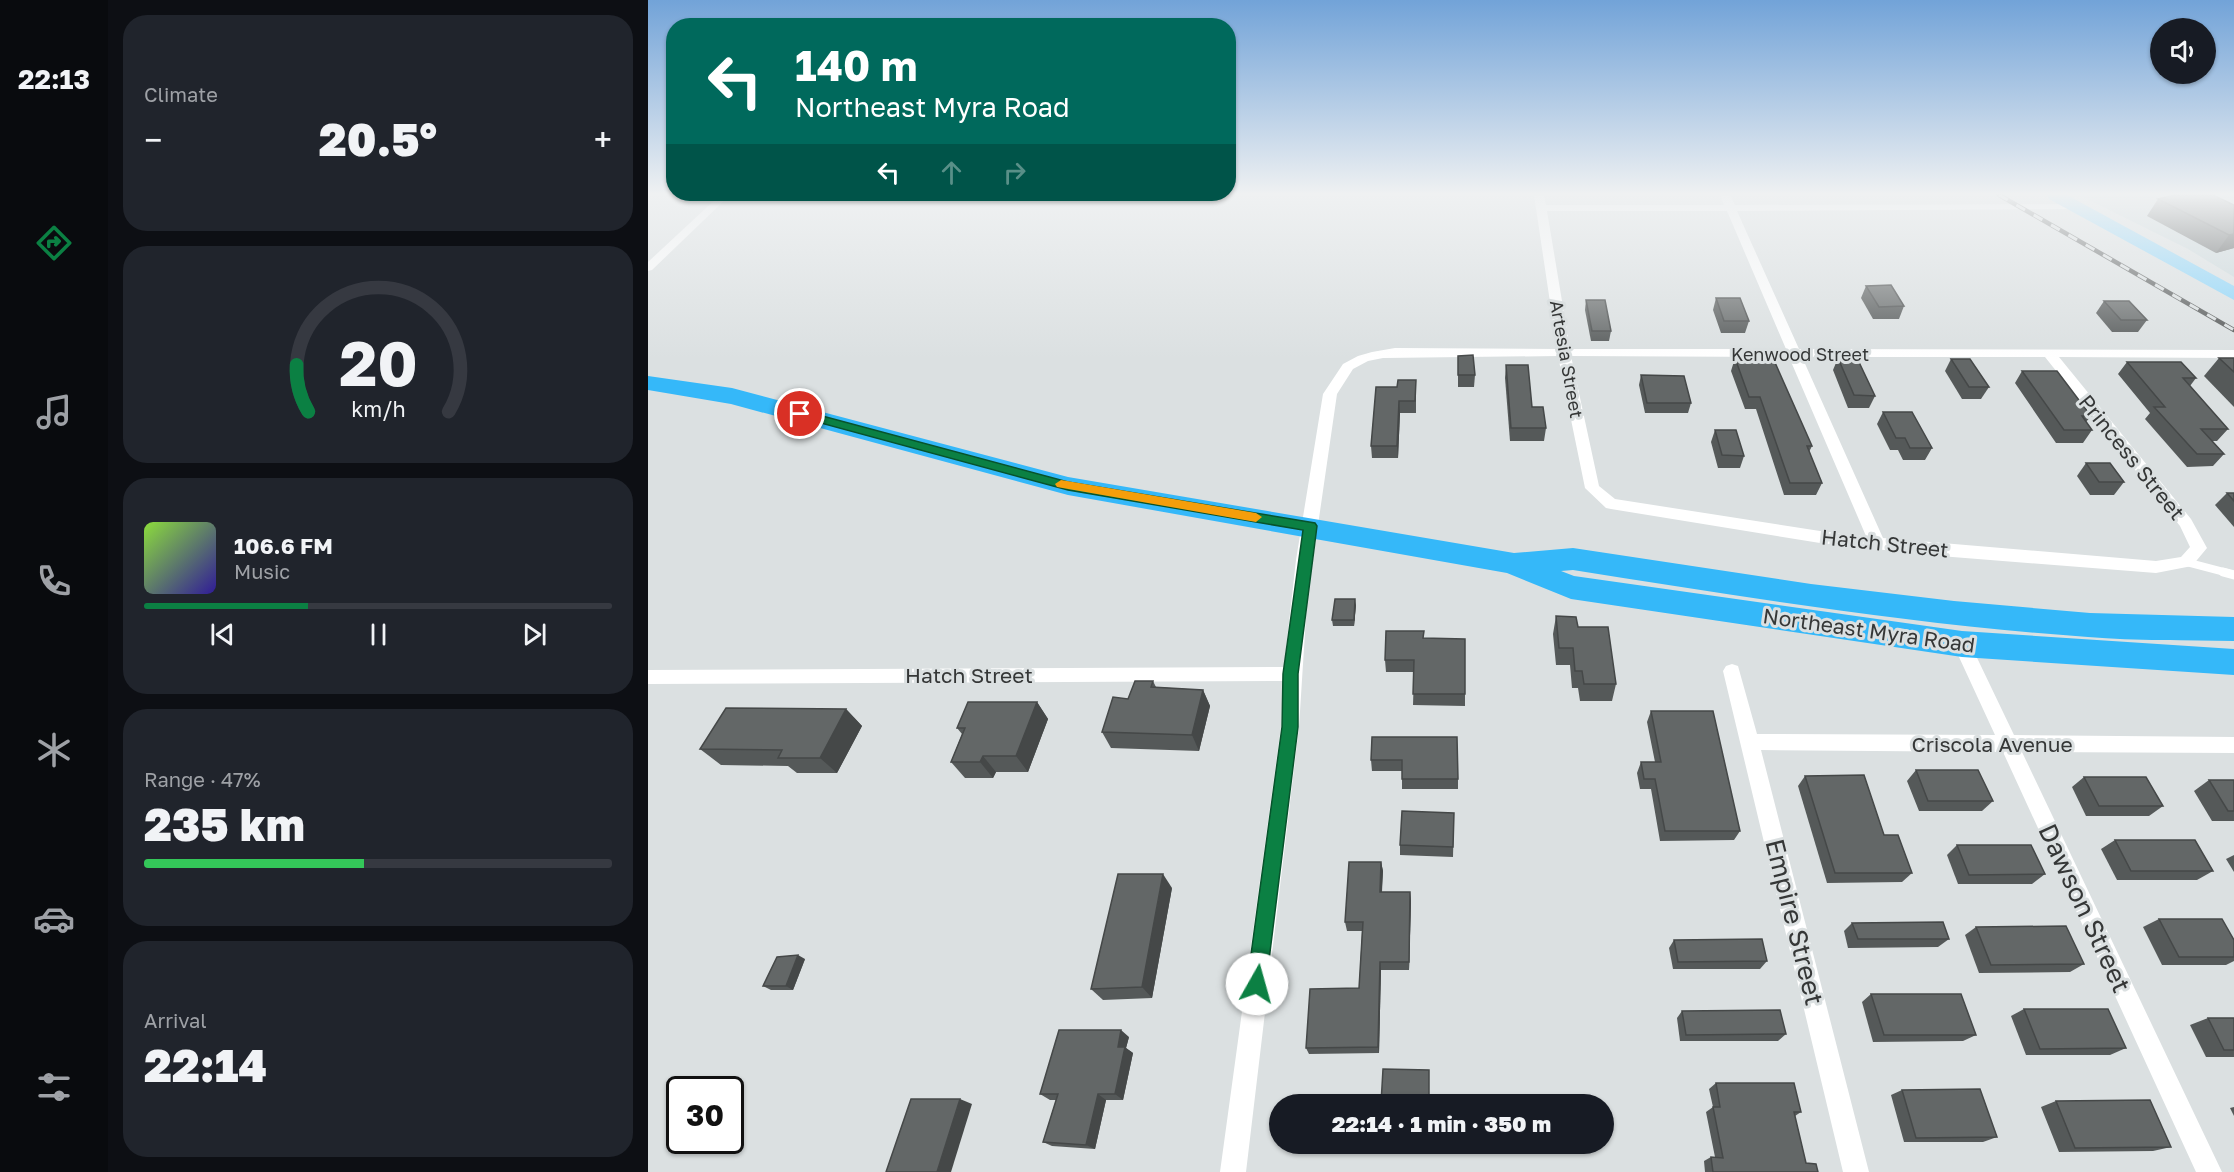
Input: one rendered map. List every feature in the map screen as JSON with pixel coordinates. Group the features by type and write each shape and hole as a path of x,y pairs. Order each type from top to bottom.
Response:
{"highway":[{"name":"Northeast Myra Road","path":"648,383 732,396 1068,486 1310,526 1510,563 1570,587 1962,644 2234,662"},
{"name":"Northeast Myra Road","path":"1510,563 1573,559 1811,596 1954,613 2090,625 2234,629"}],"main road":[{"path":"2153,250 2234,294"}],"street":[{"path":"648,268 667,250"},
{"name":"Artesia Street","path":"1548,250 1564,354 1592,488"},
{"path":"1749,250 1877,543"},
{"name":"Kenwood Street","path":"1310,526 1329,394 1339,373 1365,356 1395,352 2234,354"},
{"name":"Princess Street","path":"2049,354 2186,523 2199,548 2186,562"},
{"name":"Hatch Street","path":"1592,488 1611,504 1820,537 2156,567 2186,562"},
{"path":"1233,1172 1290,727 1291,674 1310,526"},
{"name":"Dawson Street","path":"1962,644 2209,1172"},
{"name":"Empire Street","path":"1732,671 1856,1172"},
{"name":"Hatch Street","path":"648,677 1291,674"},
{"name":"Criscola Avenue","path":"1751,742 2234,745"}],"lane":[{"path":"2186,562 2234,575"}],"shaded area":[{"path":"2189,250 2234,250 2234,277"}],"building":[{"path":"1891,285 1904,306 1879,307 1866,286"},
{"path":"1716,298 1740,298 1749,321 1724,321"},
{"path":"1586,300 1605,300 1611,331 1592,331"},
{"path":"2104,301 2129,301 2147,320 2121,320"},
{"path":"1473,355 1475,375 1458,375 1458,356"},
{"path":"1735,358 1773,358 1812,446 1807,446 1822,483 1790,483 1760,397 1749,397"},
{"path":"1838,358 1857,358 1875,396 1854,395"},
{"path":"2219,358 2234,358 2234,372"},
{"path":"1951,359 1970,359 1989,387 1969,387"},
{"path":"2127,362 2181,362 2196,378 2183,378 2228,429 2201,429 2224,454 2197,454 2154,407 2165,407"},
{"path":"1506,365 1528,365 1532,407 1543,407 1546,428 1511,428"},
{"path":"2022,371 2057,371 2091,416 2082,416 2092,430 2064,430"},
{"path":"1641,375 1684,376 1691,403 1647,403"},
{"path":"1398,380 1416,380 1415,401 1399,401 1397,446 1371,446 1376,387 1397,387"},
{"path":"1883,412 1912,412 1932,448 1910,448 1905,438 1896,438"},
{"path":"1715,430 1736,430 1744,456 1722,455"},
{"path":"2086,463 2110,463 2124,482 2099,482"},
{"path":"2227,493 2234,493 2234,501"},
{"path":"1335,599 1355,599 1354,620 1332,620"},
{"path":"1556,616 1576,617 1578,627 1608,627 1616,684 1584,684 1582,671 1575,671 1573,648 1559,648"},
{"path":"1386,631 1424,631 1423,638 1465,639 1465,694 1413,694 1414,660 1385,660"},
{"path":"1135,681 1153,681 1151,687 1203,690 1192,735 1102,732 1113,697 1128,699"},
{"path":"968,702 1037,702 1016,756 983,756 980,762 951,762 965,728 957,728"},
{"path":"726,708 846,709 820,758 778,758 782,750 700,749"},
{"path":"1651,711 1713,711 1740,831 1665,831 1655,779 1644,779 1641,762 1661,762"},
{"path":"1372,737 1457,737 1458,779 1402,779 1402,760 1371,760"},
{"path":"1916,770 1978,770 1993,801 1928,801"},
{"path":"1864,775 1884,835 1898,835 1912,873 1835,873 1805,776"},
{"path":"2084,777 2146,777 2163,806 2099,806"},
{"path":"2209,780 2234,780 2234,811 2228,811"},
{"path":"1402,811 1454,813 1453,847 1400,845"},
{"path":"2115,840 2195,840 2213,871 2131,871"},
{"path":"1957,845 2031,845 2045,874 1969,875"},
{"path":"1349,862 1381,862 1380,892 1410,892 1409,962 1380,962 1378,1047 1306,1048 1310,989 1359,988 1363,922 1345,922"},
{"path":"1118,874 1163,874 1142,987 1091,989"},
{"path":"2159,919 2222,919 2234,940 2234,957 2179,957"},
{"path":"1943,922 1949,939 1858,939 1852,923"},
{"path":"2066,926 2084,964 1991,965 1976,927"},
{"path":"1762,939 1767,961 1678,962 1674,940"},
{"path":"798,955 786,986 763,986 777,957"},
{"path":"1871,994 1961,994 1976,1035 1884,1035"},
{"path":"2024,1009 2108,1009 2126,1048 2040,1049"},
{"path":"1780,1010 1786,1034 1686,1035 1682,1011"},
{"path":"2208,1018 2234,1018 2234,1050 2224,1050"},
{"path":"1059,1030 1121,1030 1118,1047 1125,1047 1115,1094 1098,1094 1086,1145 1043,1142 1058,1094 1040,1094"},
{"path":"1383,1069 1429,1070 1429,1094 1382,1094"},
{"path":"1716,1083 1794,1083 1801,1112 1794,1112 1806,1163 1816,1164 1818,1172 1713,1172 1711,1157 1723,1158 1713,1107 1720,1107"},
{"path":"1980,1089 1997,1137 1916,1138 1902,1090"},
{"path":"911,1099 960,1099 937,1172 886,1172"},
{"path":"2150,1100 2171,1147 2075,1148 2056,1101"}],"railway":[{"path":"2094,250 2234,330"}],"slow traffic":[{"path":"1061,484 1256,517"}],"route":[{"path":"800,414 1068,486 1310,526 1291,674 1290,727 1257,984"}]}
